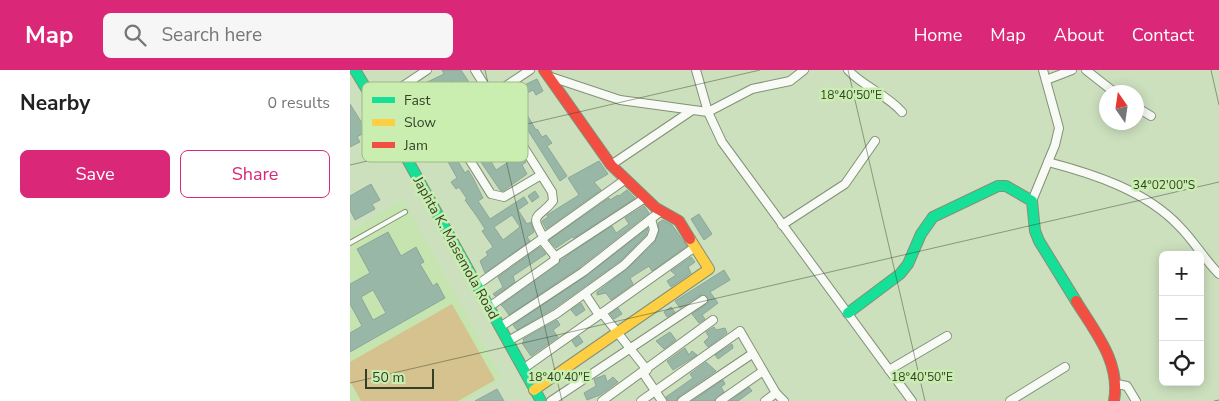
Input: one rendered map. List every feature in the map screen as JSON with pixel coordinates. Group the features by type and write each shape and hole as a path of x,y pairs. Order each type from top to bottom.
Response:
{"street":[{"name":"Japhta K. Masemola Road","path":"355,70 362,82"},
{"path":"409,82 427,70"},
{"path":"474,70 482,82"},
{"path":"512,82 530,70"},
{"path":"696,70 708,112 722,142 912,401"},
{"path":"547,73 620,100 708,112 752,89 790,81 804,70"},
{"path":"848,70 868,88 889,99 902,112"},
{"path":"1043,70 1059,128 1048,162 1032,200 1035,231 1052,265 1109,355 1117,384 1114,401"},
{"path":"1046,80 1072,70"},
{"path":"1086,70 1105,85"},
{"path":"534,390 709,268 679,221 661,211 645,198 611,165 547,73"},
{"path":"611,165 691,111"},
{"path":"1144,112 1151,116"},
{"path":"782,225 844,184 875,140"},
{"path":"528,154 550,188 553,201 536,217 536,225 555,257"},
{"name":"Japhta K. Masemola Road","path":"408,162 541,401"},
{"path":"470,162 488,191 494,196 504,196 541,174"},
{"path":"1048,162 1106,180 1152,204 1179,226 1219,274"},
{"path":"477,285 626,179"},
{"path":"848,313 900,274 908,264 920,234 933,217 998,186 1006,186 1032,200"},
{"path":"489,307 553,262 555,257 645,198"},
{"path":"500,327 583,272 661,211"},
{"path":"508,341 550,318 624,265 651,238 654,230 651,219"},
{"path":"523,369 696,247"},
{"path":"585,294 631,350 662,401"},
{"path":"551,401 631,350 703,300"},
{"path":"602,401 713,320"},
{"path":"640,401 740,331 776,393 784,401"},
{"path":"889,370 947,336"},
{"path":"682,401 752,354"},
{"path":"1010,401 1065,367"},
{"path":"720,401 763,371"},
{"path":"1117,384 1127,386 1136,401"},
{"path":"765,401 776,393"}],"lane":[{"path":"350,243 405,212"}],"shaded area":[{"path":"403,200 502,379 464,401 350,401 350,231"},
{"path":"452,304 495,380 458,401 361,401 350,381 350,362"}],"building":[{"path":"442,70 461,70 469,82 427,82 444,74"},
{"path":"537,79 543,91 536,95 533,90 528,92 528,83"},
{"path":"350,104 362,123 362,134 357,137 360,142 350,147"},
{"path":"528,117 542,137 546,135 552,143 547,146 567,176 560,181 528,130"},
{"path":"599,161 608,174 594,182 601,190 546,229 542,221 548,217 547,215 579,195 568,178"},
{"path":"448,162 458,162 465,173 468,170 483,198 478,201 490,219 524,197 528,203 518,210 527,224 531,222 534,232 527,237 530,241 485,273 480,261 488,255 486,252 493,247 482,231 485,229 465,200 467,199 459,187 456,189 451,182 457,178","holes":["512,215 520,227 503,240 494,227"]},
{"path":"481,162 491,162 496,170 508,162 526,162 522,165 527,174 503,191 500,190"},
{"path":"371,184 380,200 372,204 375,209 355,220 350,210 350,196"},
{"path":"627,190 635,198 574,238 572,237 556,248 549,240 609,198 610,200 619,196"},
{"path":"535,191 539,197 532,202 528,196"},
{"path":"644,206 649,213 580,267 509,315 501,305 572,252 612,226 616,233 629,224 625,218"},
{"path":"699,214 712,234 704,240 691,219"},
{"path":"663,220 672,225 687,246 652,271 649,266 630,278 633,284 611,300 606,293 597,295 597,292 627,269 655,242 659,231 658,223"},
{"path":"648,228 646,235 620,261 553,309 517,330 513,325 586,276"},
{"path":"388,232 401,256 416,247 424,262 420,264 433,286 437,283 445,298 350,352 350,333 362,326 350,304 350,284 370,273 357,249","holes":["373,290 386,313 373,320 361,297"]},
{"path":"540,247 546,254 513,276 515,282 495,296 493,294 503,287 498,277"},
{"path":"691,257 695,262 688,267 691,273 671,287 667,281 676,275 671,271"},
{"path":"724,270 730,280 710,292 718,303 702,315 705,319 699,323 692,314 708,303 707,297 700,295 680,308 675,301"},
{"path":"581,303 585,310 576,316 571,310"},
{"path":"671,307 675,312 667,317 664,312"},
{"path":"618,308 622,314 614,319 610,314"},
{"path":"557,320 560,325 553,330 558,337 531,356 522,343 523,339"},
{"path":"714,327 716,330 725,328 727,333 708,347 704,342 709,337 706,332"},
{"path":"670,332 676,340 664,349 656,341"},
{"path":"579,336 583,342 576,347 572,341"},
{"path":"732,344 733,348 718,359 715,355"},
{"path":"685,348 689,355 692,351 697,355 673,370 667,361"},
{"path":"706,362 716,371 679,396 676,401 668,401 666,397 693,378 690,374"},
{"path":"605,375 607,382 613,377 618,382 600,395 587,400 584,393 596,386 594,379"},
{"path":"723,380 725,384 721,387 724,392 714,401 692,401"},
{"path":"749,387 752,391 738,401 730,401"},
{"path":"497,389 504,401 475,401"}],"traffic: fast":[{"path":"355,70 362,82"},
{"path":"409,162 541,401"},
{"path":"848,313 900,274 908,264 921,234 933,217 998,186 1006,186 1032,201 1035,231 1039,241 1076,301"}],"traffic: slow":[{"path":"534,390 709,269 690,239"}],"traffic: jam":[{"path":"544,70 611,165 656,208 679,221 690,239"},
{"path":"1076,301 1105,348 1110,360 1114,373 1114,401"}]}
